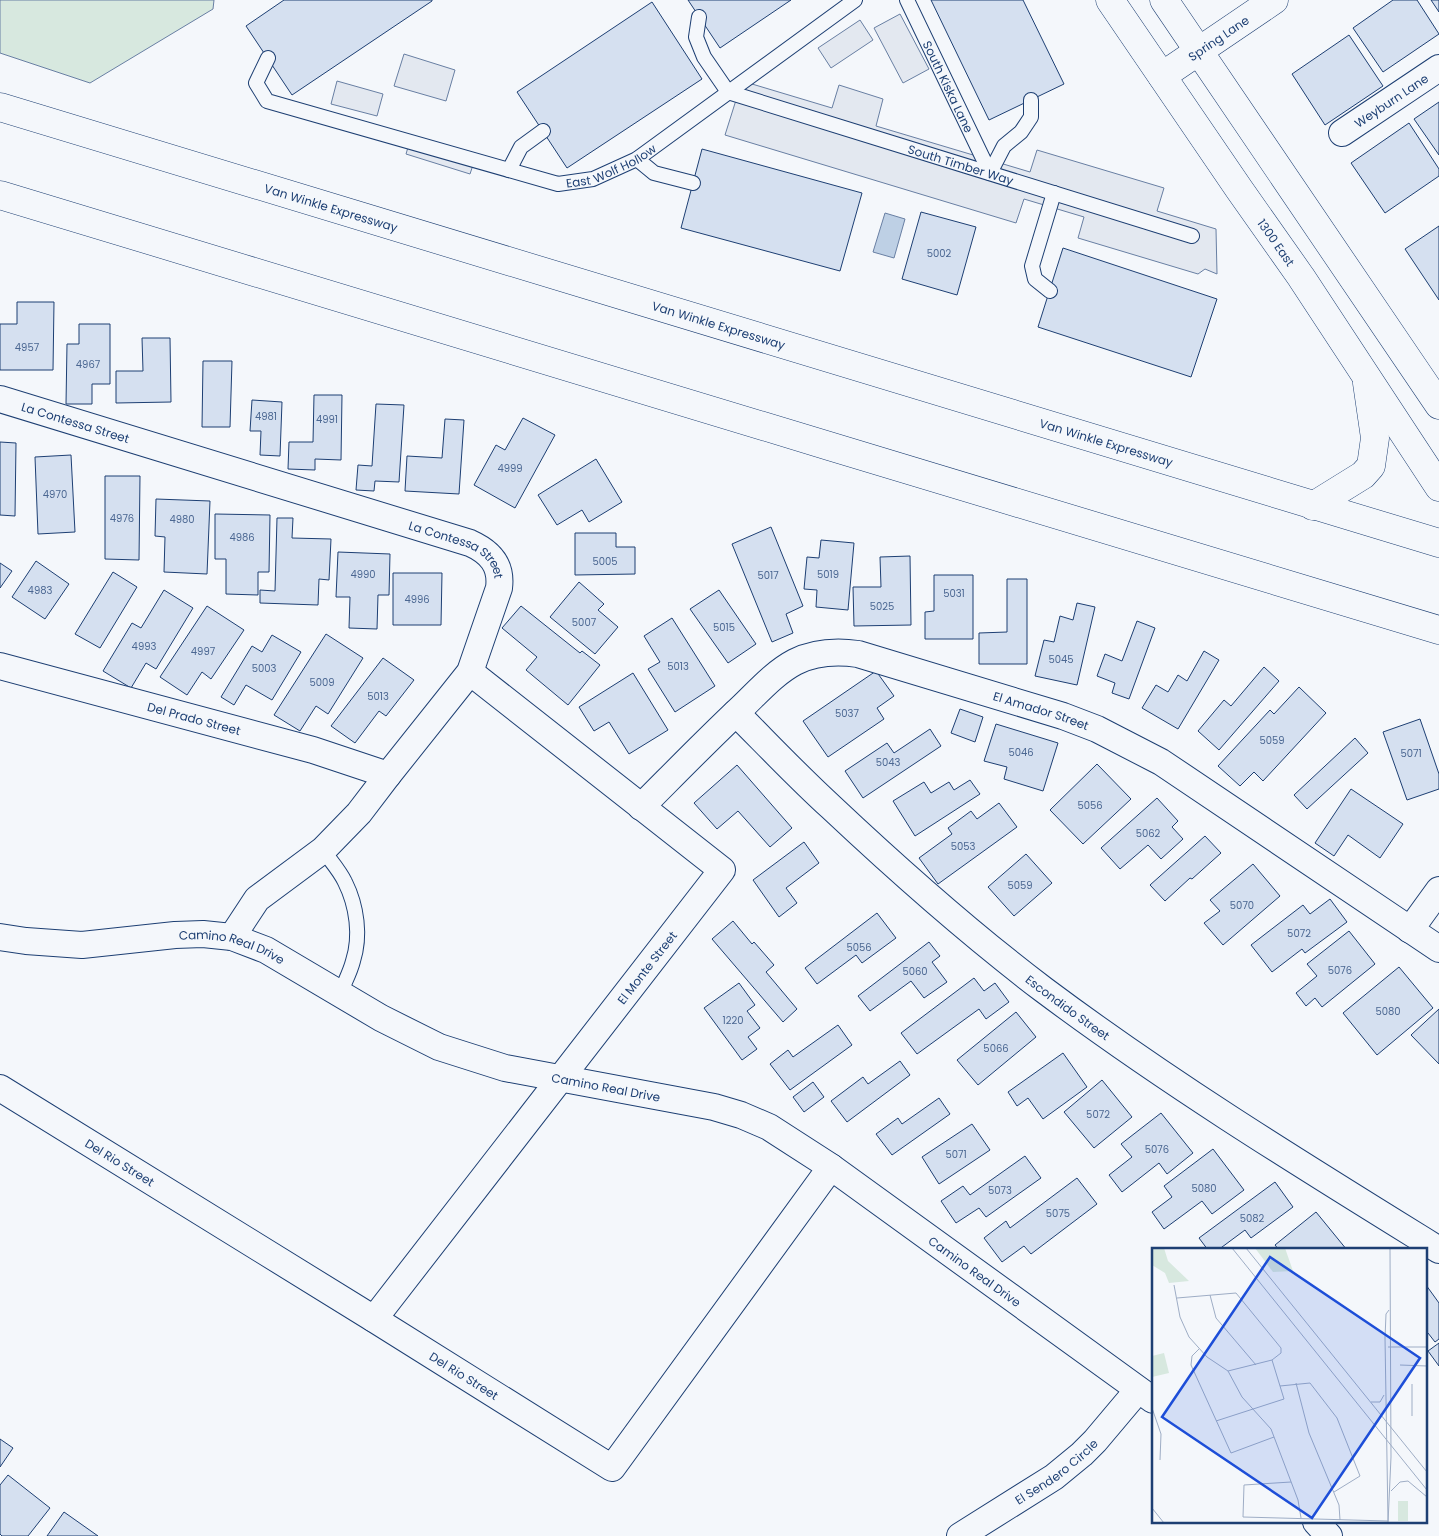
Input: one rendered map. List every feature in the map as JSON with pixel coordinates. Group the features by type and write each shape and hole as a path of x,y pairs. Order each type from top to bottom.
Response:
{"main road":[{"name":"1300 East","path":"1110,0 1239,190 1301,277 1439,487"},
{"path":"1164,0 1439,405"},
{"name":"Spring Lane","path":"1162,76 1274,0"},
{"name":"Van Winkle Expressway","path":"0,107 1439,543"},
{"path":"0,195 1439,630"},
{"path":"1313,506 1363,475 1372,466 1376,438 1366,374"}],"street":[{"name":"Weyburn Lane","path":"1342,133 1439,68"},
{"name":"La Contessa Street","path":"0,399 470,543 487,552 494,560 500,578 499,588 470,672 359,813 323,850 257,899 232,937"},
{"name":"El Amador Street","path":"641,806 768,682 794,662 825,652 858,654 1063,716 1097,729 1161,762 1439,949"},
{"name":"Del Prado Street","path":"0,666 313,750 388,775"},
{"name":"El Monte Street","path":"374,1319 722,870 470,672"},
{"name":"Escondido Street","path":"736,713 830,806 899,869 1043,989 1147,1064 1254,1135 1439,1250"},
{"path":"1410,930 1439,890"},
{"name":"Camino Real Drive","path":"0,937 82,945 175,935 203,934 232,937 266,950 409,1033 439,1047 505,1068 714,1106 741,1115 769,1127 831,1167 1145,1395"},
{"name":"Del Rio Street","path":"0,1088 612,1468 831,1167"},
{"name":"El Sendero Circle","path":"960,1536 1054,1477 1145,1395"},
{"path":"1318,1524 1328,1536"}],"lane":[{"name":"East Wolf Hollow","path":"268,58 256,83 267,101 558,184 593,179 638,159 855,0"},
{"name":"South Kiska Lane","path":"907,0 990,173"},
{"path":"699,17 696,37 704,57 728,92"},
{"name":"South Timber Way","path":"728,92 1192,236"},
{"path":"990,173 1004,146 1021,132 1031,117 1031,100"},
{"path":"509,170 521,147 543,131"},
{"path":"638,159 654,172 693,183"},
{"path":"1050,291 1035,279 1032,266 1054,193"},
{"path":"323,850 345,880 356,920 357,940 353,961 340,994"}],"shaded area":[{"path":"0,0 214,0 213,9 90,83 0,53"},
{"path":"900,14 929,69 903,83 874,28"},
{"path":"860,20 873,40 831,68 818,48"},
{"path":"404,54 455,70 446,101 394,86"},
{"path":"337,81 383,94 377,116 331,104"},
{"path":"742,81 832,108 839,85 883,99 876,126 1030,172 1037,150 1164,188 1157,211 1216,229 1217,274 1205,269 1198,274 1078,238 1084,217 1024,199 1016,223 725,135"},
{"path":"409,144 473,165 470,174 406,154"}],"water":[{"path":"885,213 905,219 894,258 873,252"}],"building":[{"path":"284,0 432,1 292,95 246,26"},
{"path":"688,0 791,0 720,48"},
{"path":"931,0 1023,0 1064,84 989,120"},
{"path":"1393,0 1417,0 1439,34 1383,72 1353,28"},
{"path":"1431,0 1439,0 1439,12"},
{"path":"652,2 702,79 567,168 517,92"},
{"path":"1349,35 1383,86 1325,125 1292,74"},
{"path":"1439,102 1439,155 1414,119"},
{"path":"1409,123 1439,169 1439,176 1385,213 1351,163"},
{"path":"702,149 862,193 840,271 681,228"},
{"path":"921,212 976,227 957,295 902,279"},
{"path":"1439,226 1439,300 1405,249"},
{"path":"1063,248 1217,299 1191,377 1038,327"},
{"path":"17,302 54,302 53,370 0,370 0,324 17,324"},
{"path":"79,324 110,324 110,384 92,384 92,404 66,404 67,344 79,344"},
{"path":"142,338 170,338 171,402 116,403 116,371 143,371"},
{"path":"203,361 232,361 230,427 202,427"},
{"path":"314,395 342,395 341,460 315,459 315,470 288,469 289,442 313,442"},
{"path":"252,400 282,402 280,456 260,455 261,431 250,431"},
{"path":"376,404 404,405 399,482 375,481 374,491 356,490 358,465 372,466"},
{"path":"523,418 555,435 515,508 474,485 496,445 505,450"},
{"path":"445,419 464,420 459,494 405,491 407,456 442,458"},
{"path":"0,442 16,443 15,516 0,515"},
{"path":"71,455 75,532 38,534 35,457"},
{"path":"596,459 622,502 589,522 582,510 557,525 538,495"},
{"path":"105,476 140,476 139,560 105,559"},
{"path":"156,499 210,501 207,574 164,572 165,537 155,536"},
{"path":"215,514 270,515 269,572 258,572 258,595 226,594 226,559 215,559"},
{"path":"277,518 293,518 292,538 331,539 329,580 319,579 318,605 260,603 260,590 275,591"},
{"path":"771,527 803,606 786,614 793,633 772,642 732,544"},
{"path":"575,533 616,533 616,547 635,547 635,574 575,575"},
{"path":"821,540 854,543 848,610 816,607 817,590 804,589 807,557 819,558"},
{"path":"338,552 390,554 389,595 378,595 377,629 349,628 350,597 336,597"},
{"path":"910,556 911,625 854,626 853,587 881,587 880,557"},
{"path":"36,561 69,584 45,619 12,597"},
{"path":"0,563 12,571 0,588"},
{"path":"113,572 137,587 100,648 75,634"},
{"path":"393,573 442,573 441,625 393,625"},
{"path":"934,575 973,575 973,639 925,639 925,612 934,611"},
{"path":"1007,579 1027,579 1027,664 979,664 979,633 1007,632"},
{"path":"579,582 604,604 598,610 618,627 595,654 550,617"},
{"path":"164,590 193,608 156,669 146,663 131,688 103,671 132,623 141,628"},
{"path":"719,590 756,644 728,663 690,609"},
{"path":"1077,603 1095,607 1077,685 1035,676 1044,640 1054,642 1060,616 1073,620"},
{"path":"207,606 244,630 211,679 202,672 187,695 160,677"},
{"path":"521,606 580,653 582,651 600,665 568,705 526,670 537,657 502,628"},
{"path":"672,618 715,686 675,712 648,669 660,662 644,636"},
{"path":"1137,621 1155,628 1129,699 1112,693 1115,683 1097,676 1105,654 1122,661"},
{"path":"326,634 363,658 328,714 316,706 300,731 274,715"},
{"path":"272,635 301,652 272,700 246,685 234,705 221,697 252,646 262,652"},
{"path":"1204,651 1219,660 1178,729 1142,708 1156,685 1168,692 1178,675 1187,681"},
{"path":"383,658 414,680 386,716 379,711 355,743 331,726"},
{"path":"1264,667 1279,681 1219,750 1198,731 1224,700 1231,706"},
{"path":"876,671 894,696 877,708 884,719 828,757 803,721"},
{"path":"633,673 668,730 629,754 609,722 594,731 579,707"},
{"path":"1299,687 1326,713 1263,781 1254,772 1240,786 1218,766 1270,710 1274,714"},
{"path":"960,709 983,717 975,742 951,733"},
{"path":"1420,719 1439,774 1439,789 1407,800 1383,732"},
{"path":"996,724 1058,743 1043,791 1004,779 1007,767 984,761"},
{"path":"930,729 941,746 863,798 845,771 887,743 894,753"},
{"path":"1355,738 1368,753 1307,809 1294,795"},
{"path":"1097,764 1131,799 1083,844 1050,810"},
{"path":"737,765 792,828 770,847 738,811 717,829 694,803"},
{"path":"970,780 980,794 915,836 893,801 924,782 931,793 949,782 954,790"},
{"path":"1351,789 1403,824 1380,858 1348,835 1334,856 1315,843"},
{"path":"1157,798 1178,821 1172,827 1183,839 1161,859 1148,845 1120,869 1101,848"},
{"path":"999,803 1017,827 938,884 919,858 952,834 948,828 971,811 977,819"},
{"path":"1205,836 1221,853 1165,901 1150,885"},
{"path":"804,842 819,863 786,888 797,903 779,917 753,880"},
{"path":"1026,854 1052,883 1014,916 988,887"},
{"path":"1253,864 1280,896 1223,945 1204,923 1220,911 1210,900"},
{"path":"1330,899 1347,922 1305,953 1302,949 1272,972 1251,945 1303,905 1310,914"},
{"path":"877,913 896,938 862,963 856,955 817,984 805,968"},
{"path":"733,921 752,944 754,942 774,965 766,972 797,1009 783,1022 712,939"},
{"path":"1349,931 1375,964 1322,1007 1315,998 1306,1006 1296,993 1317,976 1307,964"},
{"path":"929,942 940,956 932,962 947,982 924,998 911,981 870,1011 858,996"},
{"path":"1399,967 1433,1008 1377,1055 1343,1013"},
{"path":"974,978 984,991 995,983 1009,1002 986,1019 979,1009 917,1054 901,1033"},
{"path":"739,983 755,1005 747,1011 760,1028 748,1037 757,1049 742,1060 704,1008"},
{"path":"1439,1009 1439,1064 1411,1035"},
{"path":"1016,1012 1036,1037 978,1085 957,1060"},
{"path":"838,1025 852,1045 790,1090 770,1064 788,1050 793,1057"},
{"path":"1063,1053 1087,1087 1043,1119 1028,1098 1017,1106 1008,1092"},
{"path":"900,1061 910,1075 847,1122 831,1101 863,1077 868,1084"},
{"path":"1102,1080 1132,1117 1094,1148 1064,1112"},
{"path":"813,1082 824,1097 804,1112 793,1097"},
{"path":"939,1098 950,1114 892,1155 876,1134 898,1118 902,1124"},
{"path":"1161,1113 1193,1153 1167,1174 1159,1163 1122,1192 1109,1175 1132,1157 1121,1144"},
{"path":"972,1124 990,1150 939,1184 922,1157"},
{"path":"1213,1149 1244,1190 1212,1214 1202,1201 1164,1229 1152,1212 1172,1197 1164,1186"},
{"path":"1025,1156 1041,1178 986,1217 979,1208 956,1223 941,1201 963,1186 970,1195"},
{"path":"1077,1178 1097,1204 1031,1254 1024,1246 1002,1262 984,1238 1006,1221 1010,1228"},
{"path":"1275,1182 1293,1207 1251,1238 1245,1230 1221,1248 1206,1248 1199,1238"},
{"path":"1316,1212 1345,1248 1277,1248 1275,1245"},
{"path":"1426,1285 1439,1303 1439,1339 1435,1342 1428,1333 1426,1334"},
{"path":"1439,1343 1439,1366 1428,1351"},
{"path":"0,1439 13,1448 0,1467"},
{"path":"8,1475 50,1508 28,1536 2,1536 0,1534 0,1485"},
{"path":"64,1512 98,1536 47,1536"}]}
